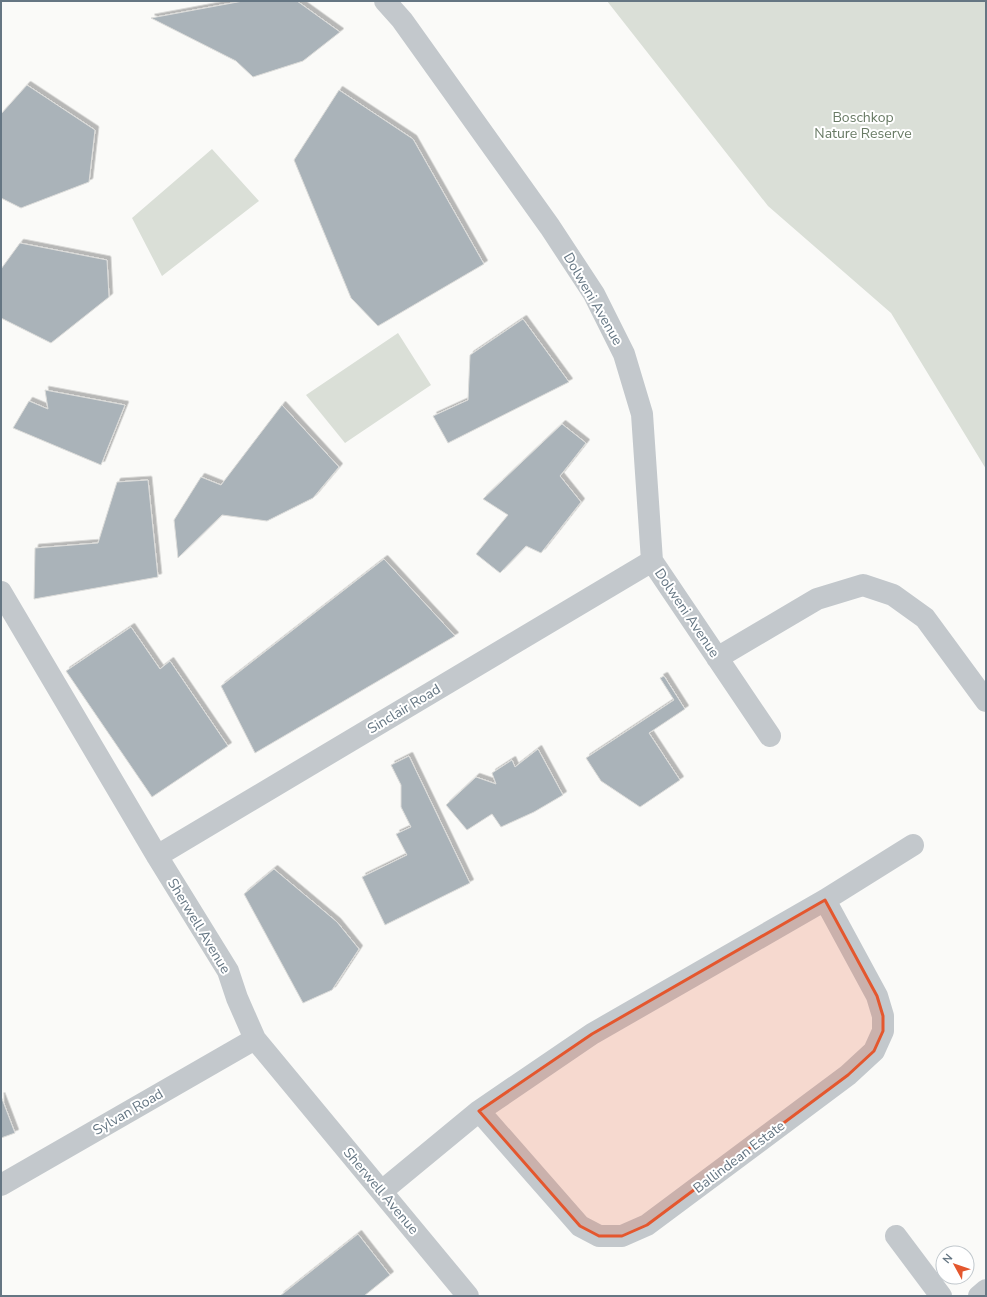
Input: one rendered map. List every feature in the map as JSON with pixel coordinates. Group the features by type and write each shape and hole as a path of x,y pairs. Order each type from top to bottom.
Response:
{"street":[{"name":"Dolweni Avenue","path":"385,1 402,20 550,227 594,294 624,354 642,414 652,561 770,736"},
{"name":"Sinclair Road","path":"157,856 652,561"},
{"path":"717,658 817,599 863,584 893,595 925,618 986,702"},
{"name":"Sherwell Avenue","path":"1,592 157,856 228,971 237,998 255,1039 468,1296"},
{"path":"382,1191 479,1111 592,1034 825,900 913,845"},
{"name":"Ballindean Estate","path":"479,1111 580,1226 599,1236 622,1236 648,1225 848,1075 874,1051 882,1031 883,1016 877,996 825,900"},
{"name":"Sylvan Road","path":"1,1185 255,1039"},
{"path":"896,1236 941,1296"},
{"path":"979,1296 986,1290"}],"highlighted area":[{"path":"825,900 877,996 883,1016 883,1031 874,1051 848,1075 647,1225 622,1236 599,1236 580,1226 479,1111 592,1034"}],"green space":[{"name":"Boschkop Nature Reserve","path":"607,1 986,1 986,469 891,313 768,206"},
{"path":"212,149 259,201 162,276 132,218"},
{"path":"398,333 431,385 345,443 306,395"}],"building":[{"path":"243,1 297,1 340,32 303,61 253,77 236,61 151,18"},
{"path":"27,85 95,130 89,182 21,208 1,198 1,114"},
{"path":"339,90 413,139 484,264 378,326 351,298 294,160"},
{"path":"20,243 107,260 109,297 51,343 1,318 1,269"},
{"path":"523,319 569,382 448,443 433,416 468,400 470,355"},
{"path":"45,390 125,405 101,465 13,428 29,401 48,409"},
{"path":"282,405 339,467 313,498 267,521 222,515 178,558 174,520 201,477 221,485"},
{"path":"562,424 586,443 560,476 581,502 541,553 526,546 500,573 476,554 508,515 483,499"},
{"path":"148,480 158,577 34,599 35,548 98,543 117,482"},
{"path":"384,559 455,636 255,753 221,686"},
{"path":"131,627 160,669 170,661 228,746 152,797 66,671"},
{"path":"664,676 685,709 649,733 680,780 640,807 601,781 586,758 674,700 660,678"},
{"path":"538,749 563,795 534,812 501,827 492,814 467,830 446,805 476,777 496,784 492,773 512,760 515,767"},
{"path":"409,756 470,883 385,925 362,877 407,855 396,834 411,827 401,807 401,785 391,765"},
{"path":"274,869 337,922 359,949 332,990 303,1003 244,894"},
{"path":"1,1096 15,1133 1,1138"},
{"path":"358,1234 390,1275 364,1296 280,1296"}]}
